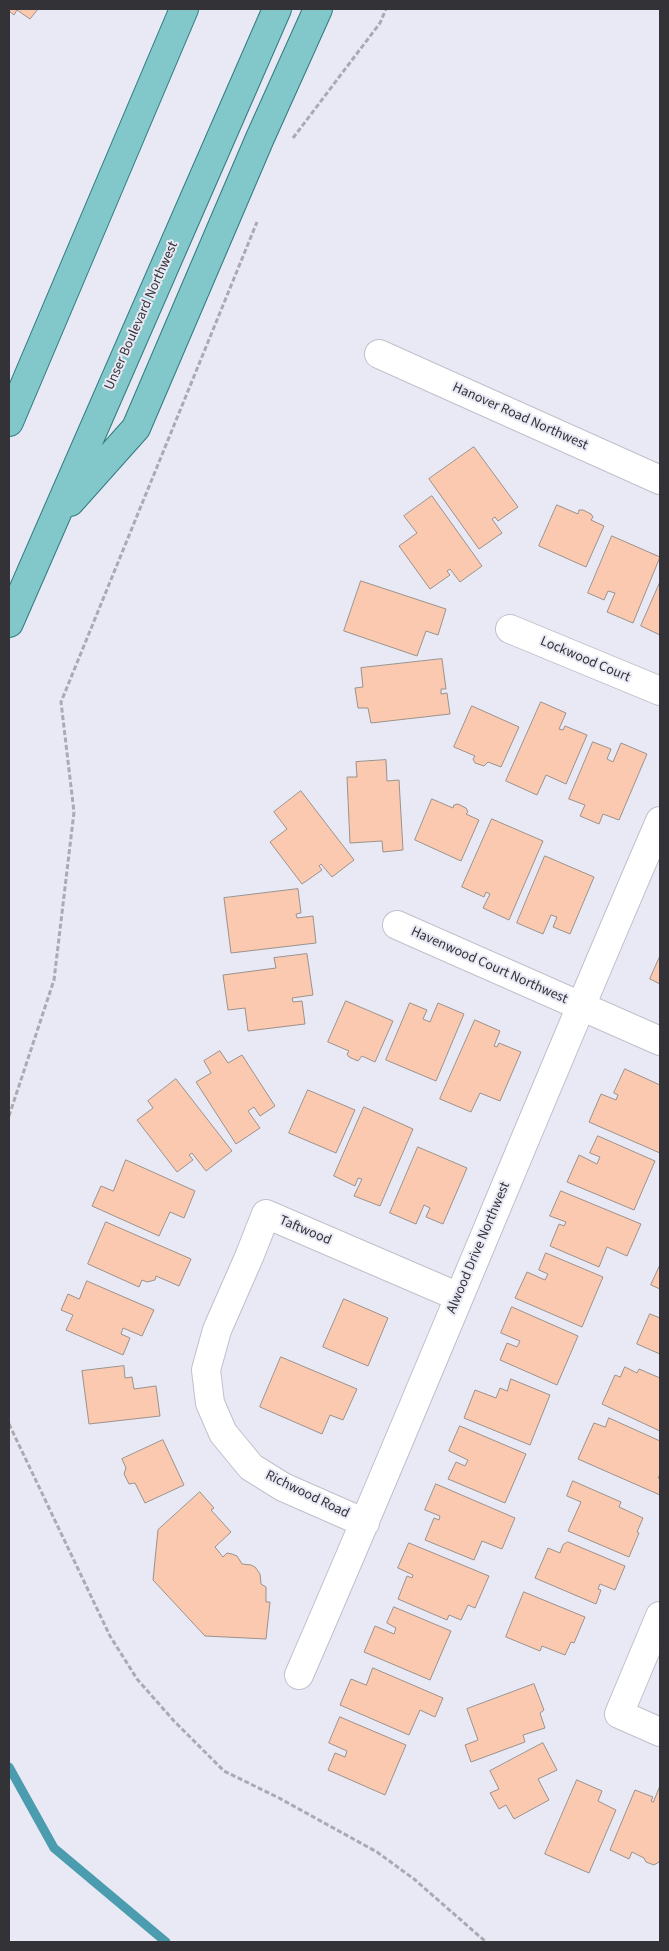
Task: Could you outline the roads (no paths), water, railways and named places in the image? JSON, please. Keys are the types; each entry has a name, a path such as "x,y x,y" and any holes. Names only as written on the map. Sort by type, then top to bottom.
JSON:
{"main road":[{"path":"9,422 184,9"},
{"name":"Unser Boulevard Northwest","path":"9,623 277,9"},
{"path":"53,522 136,428 260,138 318,9"}],"street":[{"name":"Hanover Road Northwest","path":"379,354 660,480"},
{"name":"Lockwood Court","path":"510,629 660,691"},
{"name":"Alwood Drive Northwest","path":"299,1675 365,1523 580,1006 660,821"},
{"name":"Havenwood Court Northwest","path":"398,925 660,1041"},
{"name":"Taftwood","path":"217,1330 266,1214 459,1297"},
{"name":"Richwood Road","path":"217,1330 206,1370 210,1403 223,1432 251,1468 283,1487 365,1523"},
{"path":"660,1616 619,1714 660,1732"}],"waterway":[{"path":"9,1767 54,1848 166,1942"}]}
